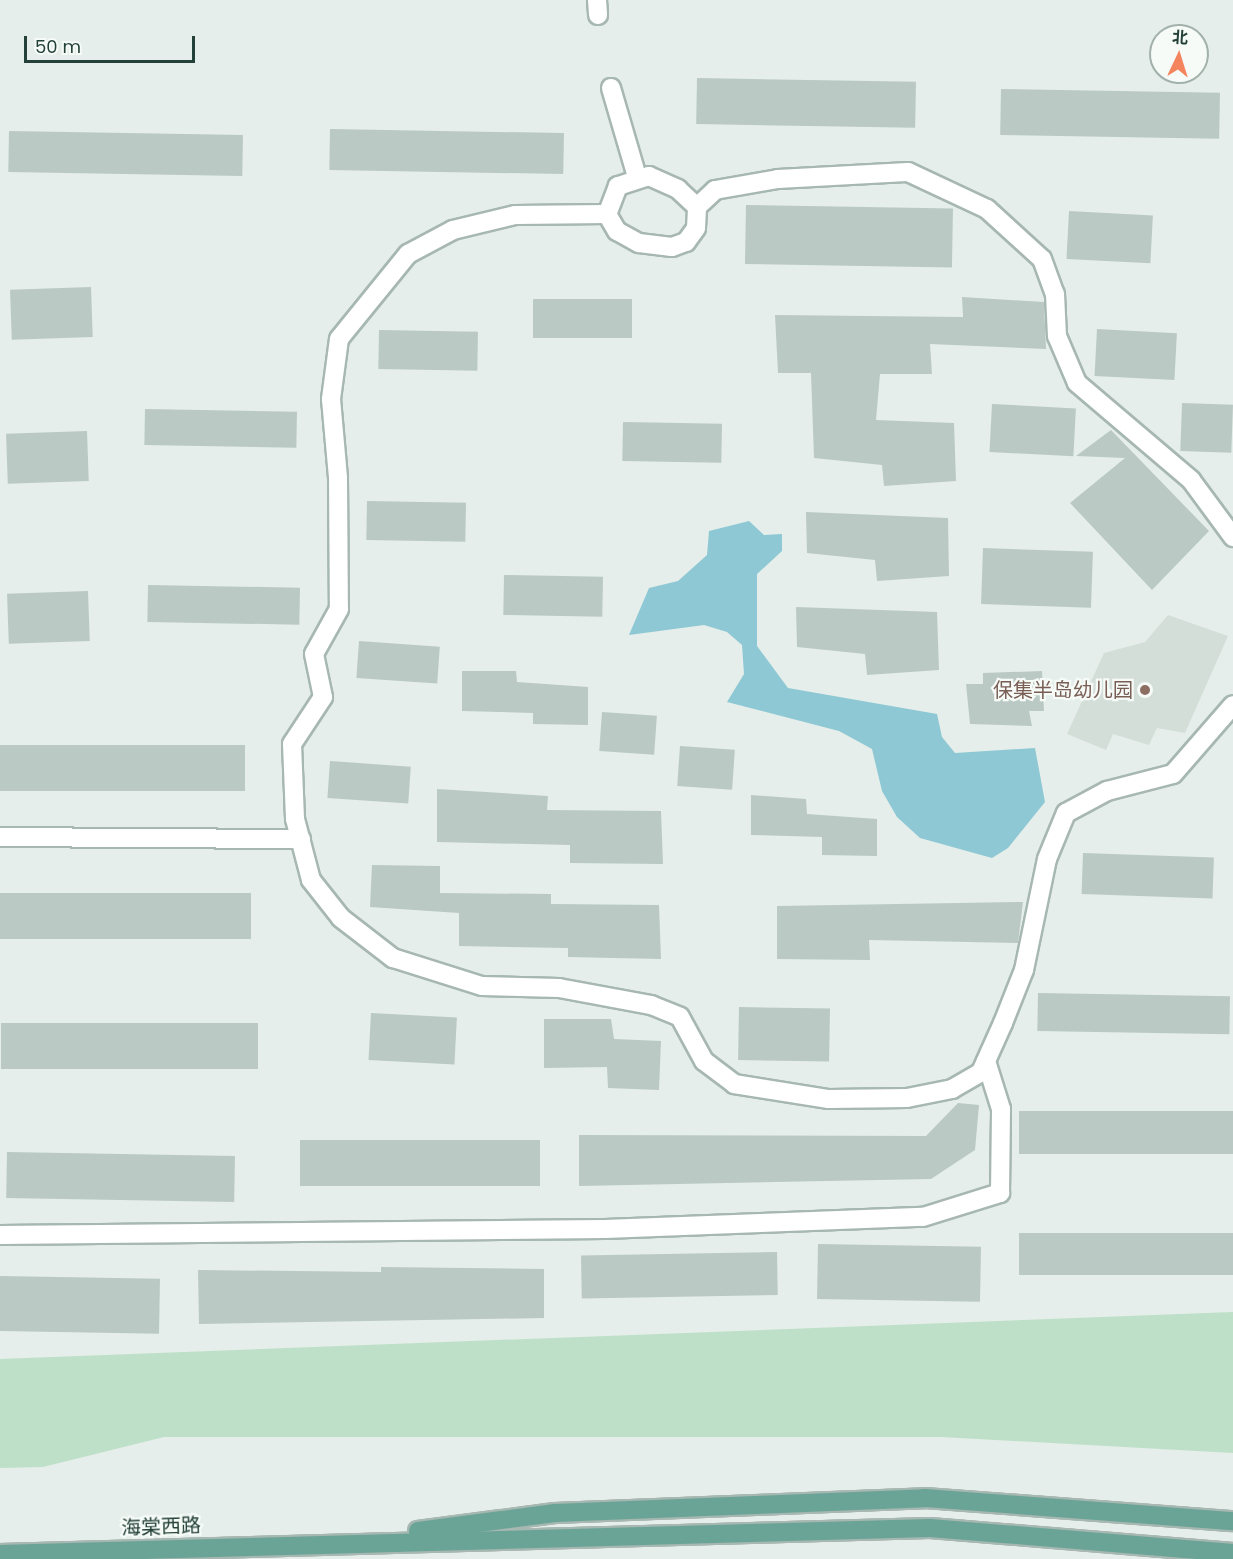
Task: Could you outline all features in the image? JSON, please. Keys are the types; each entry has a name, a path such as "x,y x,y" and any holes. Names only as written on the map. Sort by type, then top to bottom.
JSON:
{"main road":[{"path":"324,1544 555,1513 925,1498 1233,1521"},
{"path":"324,1544 930,1528 1233,1553"},
{"name":"海棠西路","path":"0,1554 324,1544"}],"street":[{"path":"611,88 638,177"},
{"path":"697,207 667,182 638,177 618,186 608,214 617,231 639,243 672,247 686,242 696,228 697,207 715,190 778,179 908,172 987,209 1042,259 1056,294 1057,336 1077,383 1191,480 1233,537"},
{"path":"608,214 515,215 453,230 408,254 339,339 331,399 338,478 339,609 314,654 323,697 292,744 301,839 311,880 341,918 393,958 482,986 559,988 651,1005 680,1017 704,1061 734,1084 790,1096 907,1098 952,1089 981,1072 1024,970 1047,859 1066,813 1107,791 1173,774 1233,705"},
{"path":"0,837 301,839"},
{"path":"0,1235 605,1229 923,1217 1000,1193 1001,1109 986,1061"}],"shaded area":[{"name":"保集半岛幼儿园","path":"1168,615 1228,636 1185,733 1157,728 1149,745 1113,734 1106,750 1067,734 1104,653 1145,642"}],"green space":[{"path":"1233,1312 1233,1453 941,1437 164,1437 43,1467 0,1468 0,1359"}],"water":[{"path":"749,521 764,535 782,534 782,551 757,574 757,646 788,688 937,714 942,737 955,753 1035,748 1045,802 1008,848 992,858 920,838 897,817 882,791 872,749 839,731 727,702 744,674 742,645 727,632 704,625 629,635 649,588 678,581 707,555 709,531"}],"building":[{"path":"697,78 916,82 915,128 696,124"},
{"path":"1001,89 1220,93 1219,139 1000,135"},
{"path":"330,129 564,133 563,174 329,170"},
{"path":"9,131 243,135 242,176 8,172"},
{"path":"746,205 953,209 952,268 745,264"},
{"path":"1069,211 1153,215 1150,263 1066,259"},
{"path":"91,287 93,337 12,340 10,290"},
{"path":"962,297 1044,302 1046,349 930,344 932,374 880,374 876,420 954,423 956,481 884,486 882,465 814,458 811,373 778,373 775,315 963,317"},
{"path":"533,299 632,299 632,338 533,338"},
{"path":"1097,329 1177,333 1174,380 1095,376"},
{"path":"379,330 478,332 477,371 378,369"},
{"path":"1182,403 1233,405 1231,453 1180,451"},
{"path":"992,404 1076,408 1073,456 989,452"},
{"path":"145,409 297,412 296,448 144,445"},
{"path":"623,422 722,424 721,463 622,461"},
{"path":"1111,430 1209,531 1152,590 1070,503 1125,458 1076,456"},
{"path":"87,431 89,481 8,484 6,434"},
{"path":"367,501 466,503 465,542 366,540"},
{"path":"806,512 948,518 949,576 877,581 875,560 807,553"},
{"path":"983,548 1093,552 1091,608 981,604"},
{"path":"504,575 603,577 602,617 503,615"},
{"path":"148,585 300,588 299,625 147,622"},
{"path":"88,591 90,641 9,644 7,594"},
{"path":"796,607 937,612 939,670 867,675 865,654 797,647"},
{"path":"359,641 440,647 437,684 356,678"},
{"path":"462,671 516,671 517,682 588,687 588,725 533,724 533,713 462,711"},
{"path":"1042,671 1044,711 1029,711 1032,726 970,724 966,684 983,684 983,673"},
{"path":"602,712 657,716 654,755 599,751"},
{"path":"0,745 245,745 245,791 0,791"},
{"path":"680,746 735,750 732,790 677,786"},
{"path":"330,761 411,767 408,804 327,798"},
{"path":"437,789 548,796 547,810 661,811 663,864 570,863 570,845 437,842"},
{"path":"751,795 806,799 807,814 877,819 877,856 822,855 822,837 751,835"},
{"path":"1083,853 1214,858 1212,899 1082,894"},
{"path":"372,865 440,866 440,893 551,894 551,904 659,905 661,959 568,957 568,948 459,946 459,913 370,907"},
{"path":"0,893 251,893 251,939 0,939"},
{"path":"1023,902 1018,943 869,940 870,960 777,959 777,906"},
{"path":"1038,993 1230,996 1229,1034 1037,1031"},
{"path":"739,1007 830,1009 829,1062 738,1060"},
{"path":"371,1013 457,1018 454,1064 369,1060"},
{"path":"544,1019 611,1019 614,1039 661,1041 659,1090 608,1088 607,1067 544,1068"},
{"path":"1,1023 258,1023 258,1069 1,1069"},
{"path":"958,1103 979,1105 975,1150 931,1179 579,1186 579,1135 926,1136"},
{"path":"1019,1111 1233,1111 1233,1154 1019,1154"},
{"path":"300,1140 540,1140 540,1186 300,1186"},
{"path":"7,1152 235,1156 234,1202 6,1198"},
{"path":"1019,1233 1233,1233 1233,1275 1019,1275"},
{"path":"818,1244 981,1247 980,1302 817,1299"},
{"path":"777,1252 778,1295 582,1298 581,1255"},
{"path":"381,1267 544,1269 544,1318 199,1324 198,1270 381,1272"},
{"path":"0,1276 160,1279 159,1334 0,1331"}],"place":[{"name":"保集半岛幼儿园","path":"1145,690"}]}
